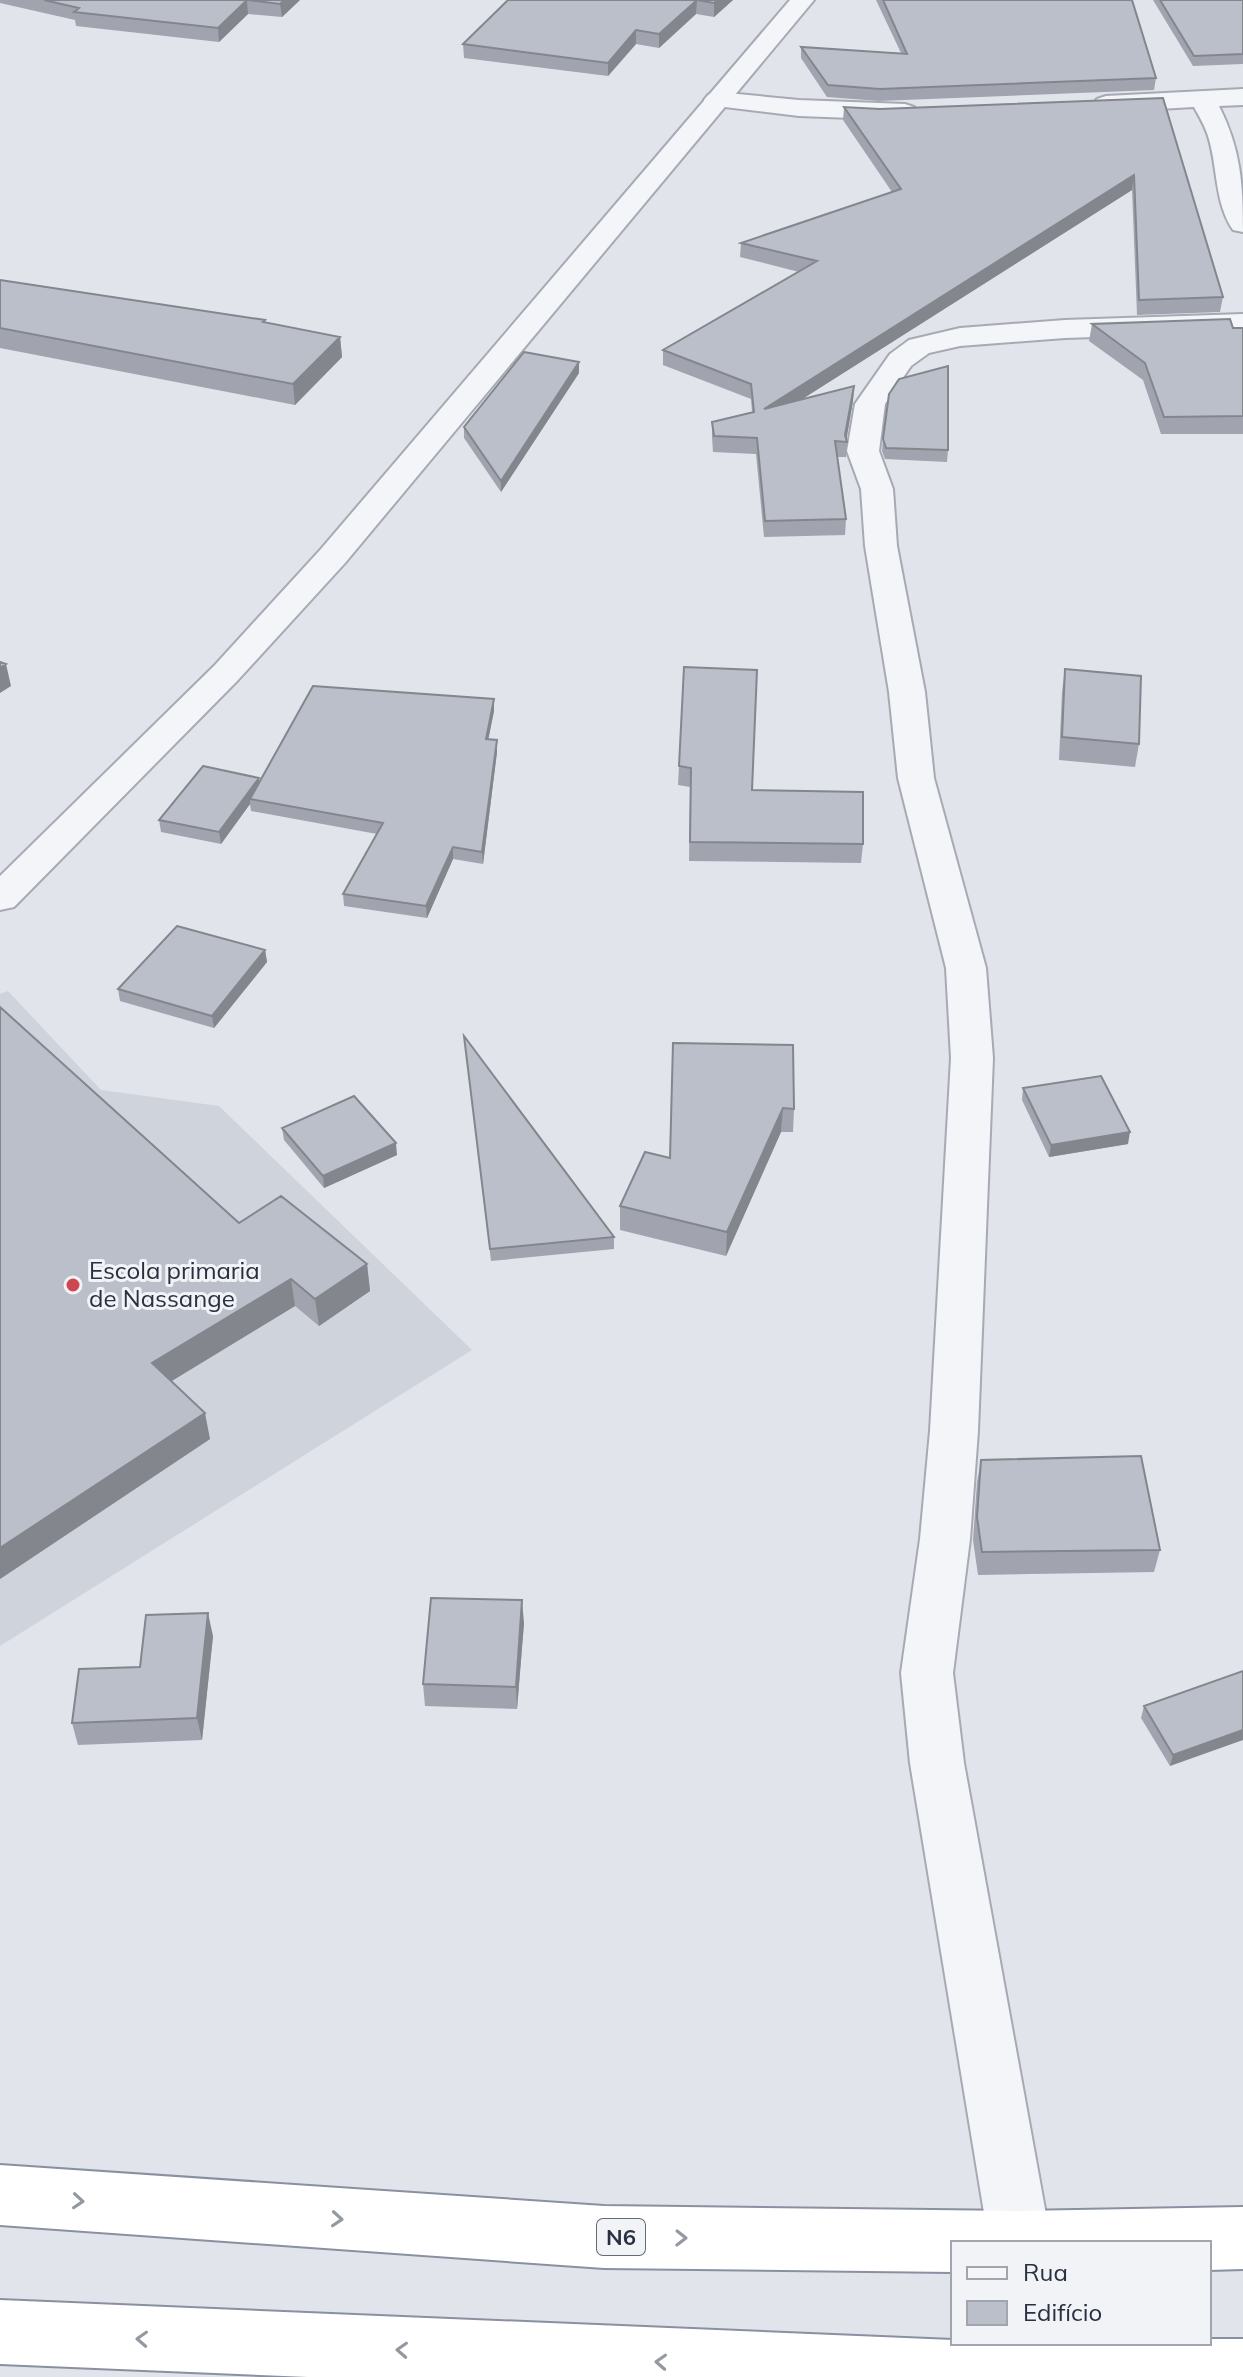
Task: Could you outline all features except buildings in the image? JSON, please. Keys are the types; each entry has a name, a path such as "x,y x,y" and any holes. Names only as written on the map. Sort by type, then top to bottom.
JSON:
{"highway":[{"name":"N6","path":"0,2195 604,2237 951,2241"},
{"name":"N6","path":"1076,2241 1243,2238"},
{"path":"0,2332 1001,2374 1243,2371"}],"street":[{"path":"0,898 226,673 333,556 802,0"},
{"path":"1081,105 1243,97"},
{"path":"1203,99 1221,136 1232,193 1243,224"},
{"path":"717,100 879,112 927,111"},
{"path":"1020,2241 937,1763 927,1673 945,1539 954,1431 972,1058 966,968 916,778 907,692 881,546 877,489 863,451 870,404 900,360 919,346 960,337 1050,330 1243,323"}],"shaded area":[{"path":"8,991 101,1090 219,1106 472,1350 0,1646 0,994"}],"place":[{"name":"Escola primaria de Nassange","path":"73,1285"}]}
